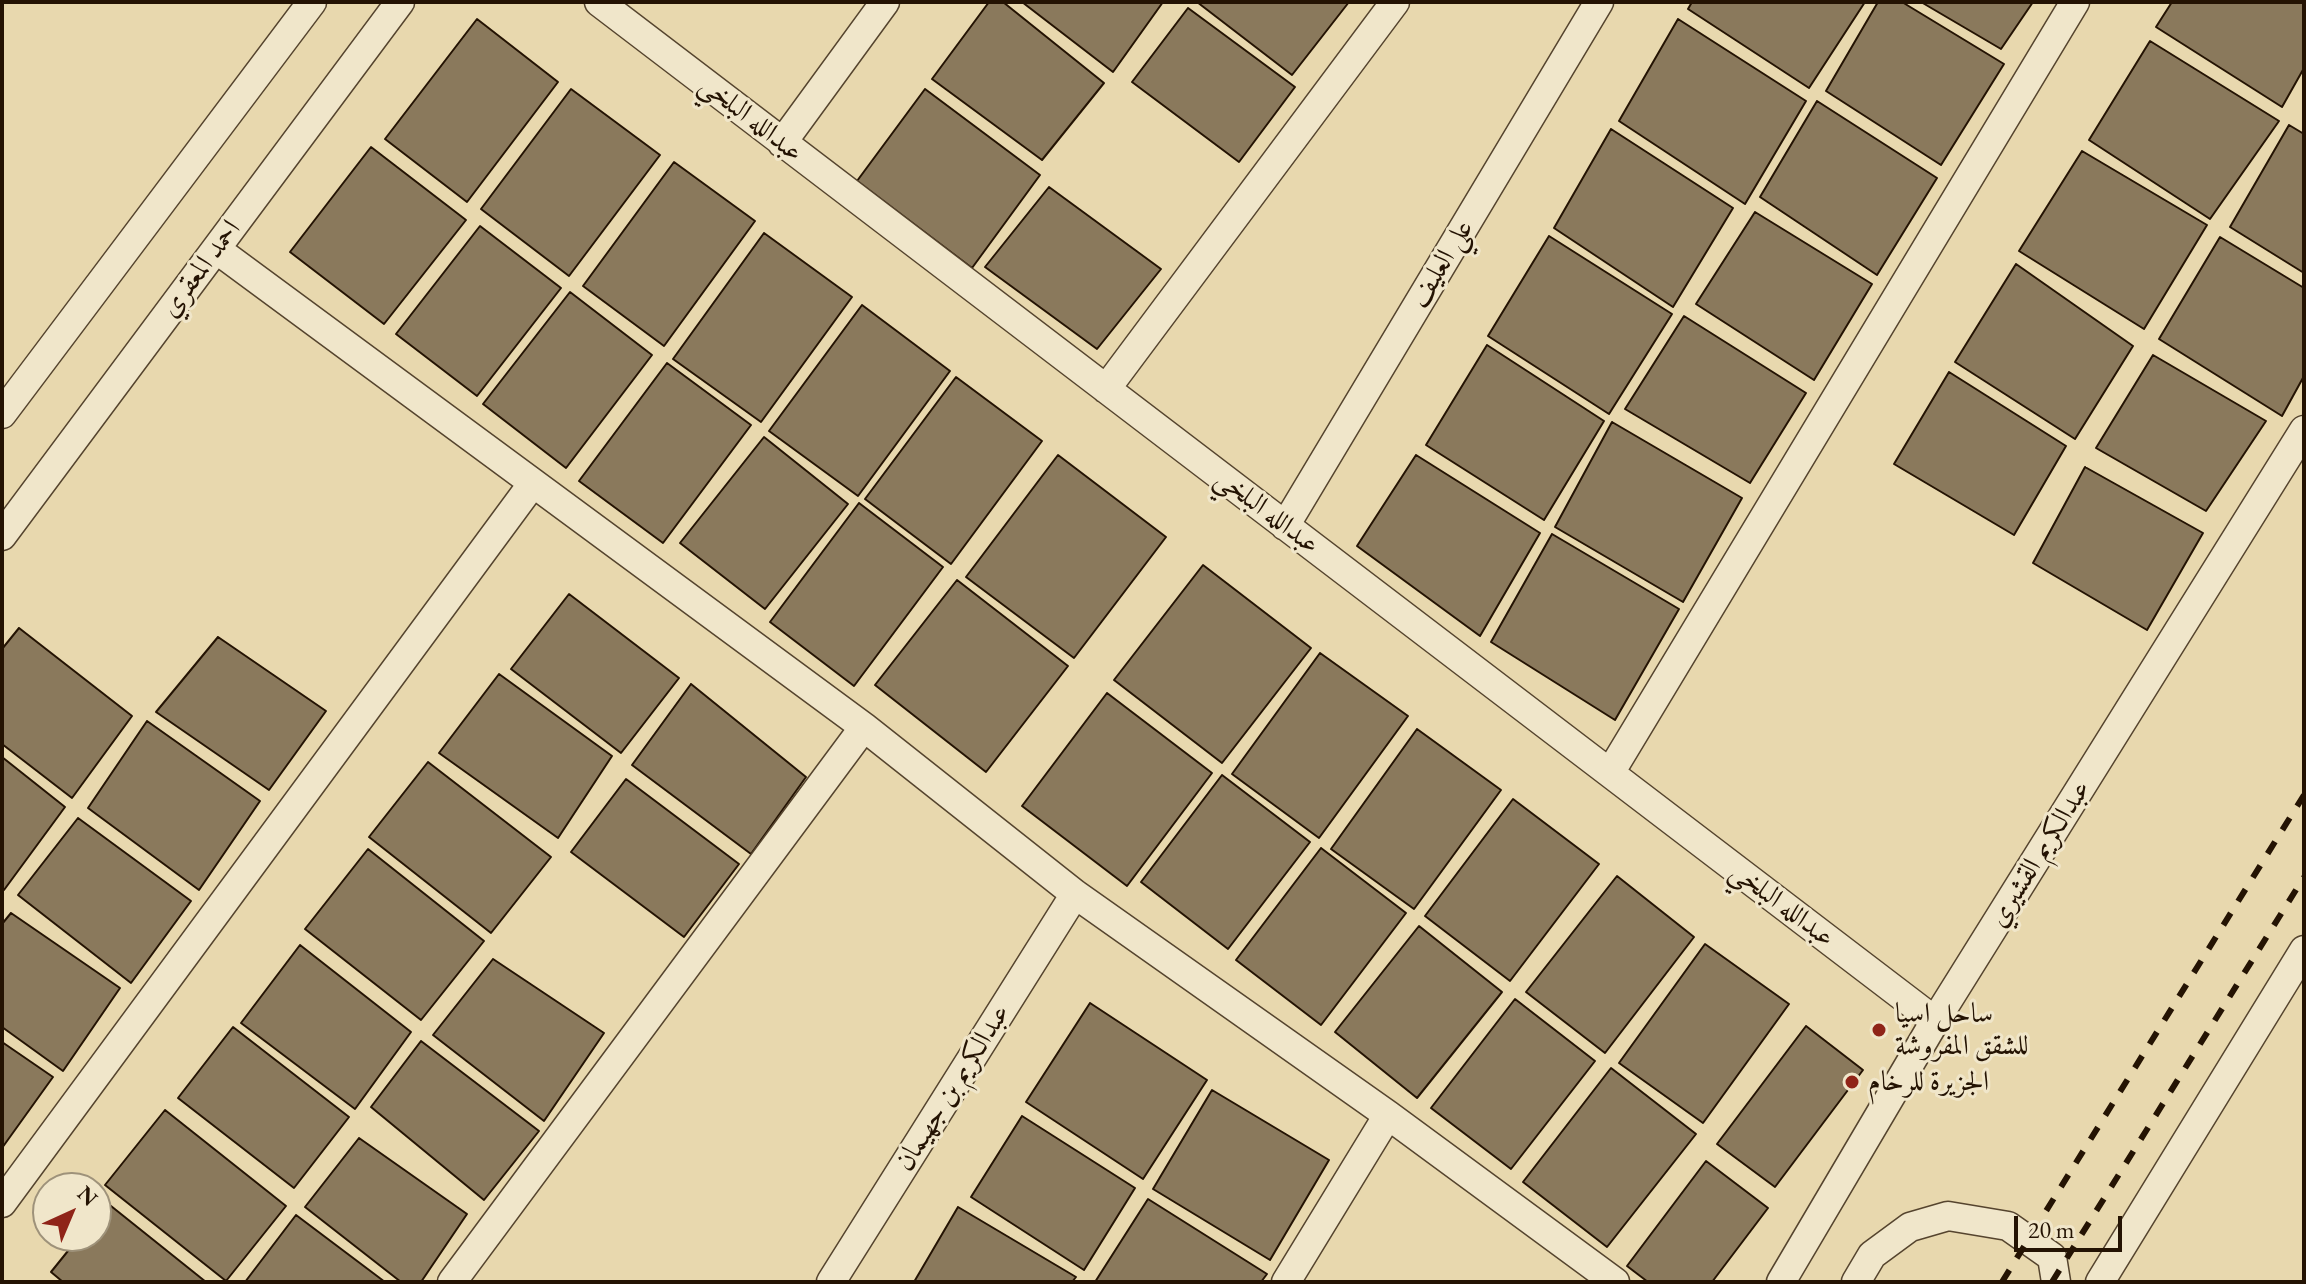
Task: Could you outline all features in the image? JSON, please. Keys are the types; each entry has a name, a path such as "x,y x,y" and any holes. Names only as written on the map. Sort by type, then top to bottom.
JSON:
{"street":[{"path":"2,414 312,2"},
{"name":"احمد المعقري","path":"2,536 400,2"},
{"name":"عبدالله البلخي","path":"599,2 1935,1021"},
{"path":"782,143 885,2"},
{"path":"1106,389 1395,2"},
{"name":"علي العليف","path":"1285,526 1599,2"},
{"path":"1610,773 2075,2"},
{"path":"216,249 864,727 1075,894 1388,1115 1615,1282"},
{"name":"عبدالكريم القشيري","path":"1781,1282 1935,1021 2304,430"},
{"path":"2,1203 533,483"},
{"path":"452,1282 864,727"},
{"name":"عبدالكريم بن جهيمان","path":"831,1282 1075,894"},
{"path":"2100,1282 2304,950"},
{"path":"1286,1282 1388,1115"},
{"path":"1856,1282 1872,1255 1910,1227 1948,1216 2008,1226 2052,1257 2056,1282"}],"building":[{"path":"989,2 1003,2 1104,83 1042,160 932,79"},
{"path":"1022,2 1163,2 1113,72"},
{"path":"1197,2 1349,2 1292,75"},
{"path":"1692,2 1865,2 1809,88 1688,9"},
{"path":"1878,2 1902,2 2004,64 1941,165 1826,91"},
{"path":"1921,2 2033,2 2001,49"},
{"path":"2172,2 2304,2 2304,68 2282,107 2156,27"},
{"path":"1188,8 1295,87 1239,162 1132,82"},
{"path":"477,19 558,82 467,202 385,139"},
{"path":"1678,19 1806,101 1745,204 1619,121"},
{"path":"2150,41 2279,121 2210,219 2089,140"},
{"path":"571,89 660,155 569,276 481,209"},
{"path":"925,89 1040,175 972,268 857,181"},
{"path":"1817,101 1937,178 1877,275 1760,197"},
{"path":"2289,125 2304,134 2304,273 2230,227"},
{"path":"1611,129 1733,208 1673,307 1554,228"},
{"path":"371,147 466,220 384,324 290,252"},
{"path":"2082,151 2207,225 2144,329 2019,251"},
{"path":"674,162 755,221 664,346 583,286"},
{"path":"1049,187 1161,269 1097,349 985,267"},
{"path":"1755,212 1872,284 1814,380 1696,304"},
{"path":"480,226 561,288 477,396 396,334"},
{"path":"764,233 852,297 761,422 673,359"},
{"path":"1549,236 1672,314 1609,414 1488,336"},
{"path":"2220,237 2304,288 2304,376 2282,416 2159,339"},
{"path":"2016,264 2133,346 2075,439 1955,362"},
{"path":"570,292 652,355 566,468 483,404"},
{"path":"862,305 950,371 858,496 769,431"},
{"path":"1684,316 1806,393 1750,483 1625,409"},
{"path":"1487,345 1604,421 1544,520 1426,445"},
{"path":"2153,355 2266,421 2206,511 2096,448"},
{"path":"667,363 751,425 663,543 579,481"},
{"path":"1949,372 2066,446 2014,535 1894,464"},
{"path":"956,377 1042,441 951,564 865,499"},
{"path":"1612,422 1742,498 1683,602 1555,527"},
{"path":"764,437 848,504 765,609 680,543"},
{"path":"1058,455 1166,537 1074,658 966,577"},
{"path":"1416,455 1540,533 1480,636 1357,546"},
{"path":"2085,467 2203,533 2147,630 2033,563"},
{"path":"859,503 943,567 854,686 770,622"},
{"path":"1552,534 1679,609 1615,720 1491,642"},
{"path":"1203,565 1311,648 1222,763 1114,680"},
{"path":"957,580 1068,666 986,772 875,685"},
{"path":"569,594 679,678 621,753 511,669"},
{"path":"19,628 132,716 72,798 2,744 2,649"},
{"path":"218,637 326,711 269,790 156,712"},
{"path":"1320,653 1408,716 1319,838 1232,774"},
{"path":"499,674 612,756 558,838 439,753"},
{"path":"691,684 806,777 751,854 632,765"},
{"path":"1107,693 1212,773 1127,886 1022,806"},
{"path":"147,721 260,801 199,890 88,808"},
{"path":"1417,729 1501,790 1414,909 1331,849"},
{"path":"2,757 65,807 4,890 2,889"},
{"path":"428,762 551,857 491,933 369,837"},
{"path":"1222,775 1310,842 1228,949 1141,882"},
{"path":"626,779 739,864 684,937 571,852"},
{"path":"1513,799 1599,864 1510,981 1425,916"},
{"path":"78,818 191,901 131,983 18,895"},
{"path":"1321,848 1406,913 1321,1025 1236,960"},
{"path":"368,849 484,941 421,1020 305,929"},
{"path":"1617,876 1694,937 1605,1053 1526,992"},
{"path":"11,913 120,988 63,1071 2,1027 2,924"},
{"path":"1419,926 1502,992 1417,1098 1335,1032"},
{"path":"1705,944 1789,1004 1703,1123 1619,1063"},
{"path":"300,945 411,1032 355,1109 241,1023"},
{"path":"493,959 604,1033 544,1121 433,1035"},
{"path":"1515,999 1595,1061 1511,1169 1431,1108"},
{"path":"1090,1003 1207,1080 1143,1179 1026,1102"},
{"path":"1806,1026 1863,1070 1775,1187 1717,1144"},
{"path":"233,1027 349,1117 294,1188 178,1098"},
{"path":"421,1041 539,1131 484,1200 371,1107"},
{"path":"2,1042 53,1077 2,1148"},
{"path":"1611,1068 1696,1134 1607,1247 1523,1182"},
{"path":"1212,1090 1329,1160 1270,1260 1153,1189"},
{"path":"165,1110 286,1206 226,1281 112,1191 112,1176"},
{"path":"1022,1116 1135,1188 1084,1270 971,1197"},
{"path":"359,1138 467,1214 421,1282 401,1282 305,1207"},
{"path":"1706,1161 1768,1208 1712,1282 1648,1282 1627,1266"},
{"path":"1148,1199 1267,1274 1261,1282 1095,1282"},
{"path":"112,1207 206,1282 63,1282 51,1272 67,1252 112,1252"},
{"path":"958,1207 1076,1277 1072,1282 914,1282"},
{"path":"296,1215 385,1282 245,1282"}],"railway":[{"path":"2002,1282 2304,795"},
{"path":"2052,1282 2304,877"}],"place":[{"name":"ساحل اسيا للشقق المفروشة","path":"1879,1030"},
{"name":"الجزيرة للرخام","path":"1852,1082"}]}
